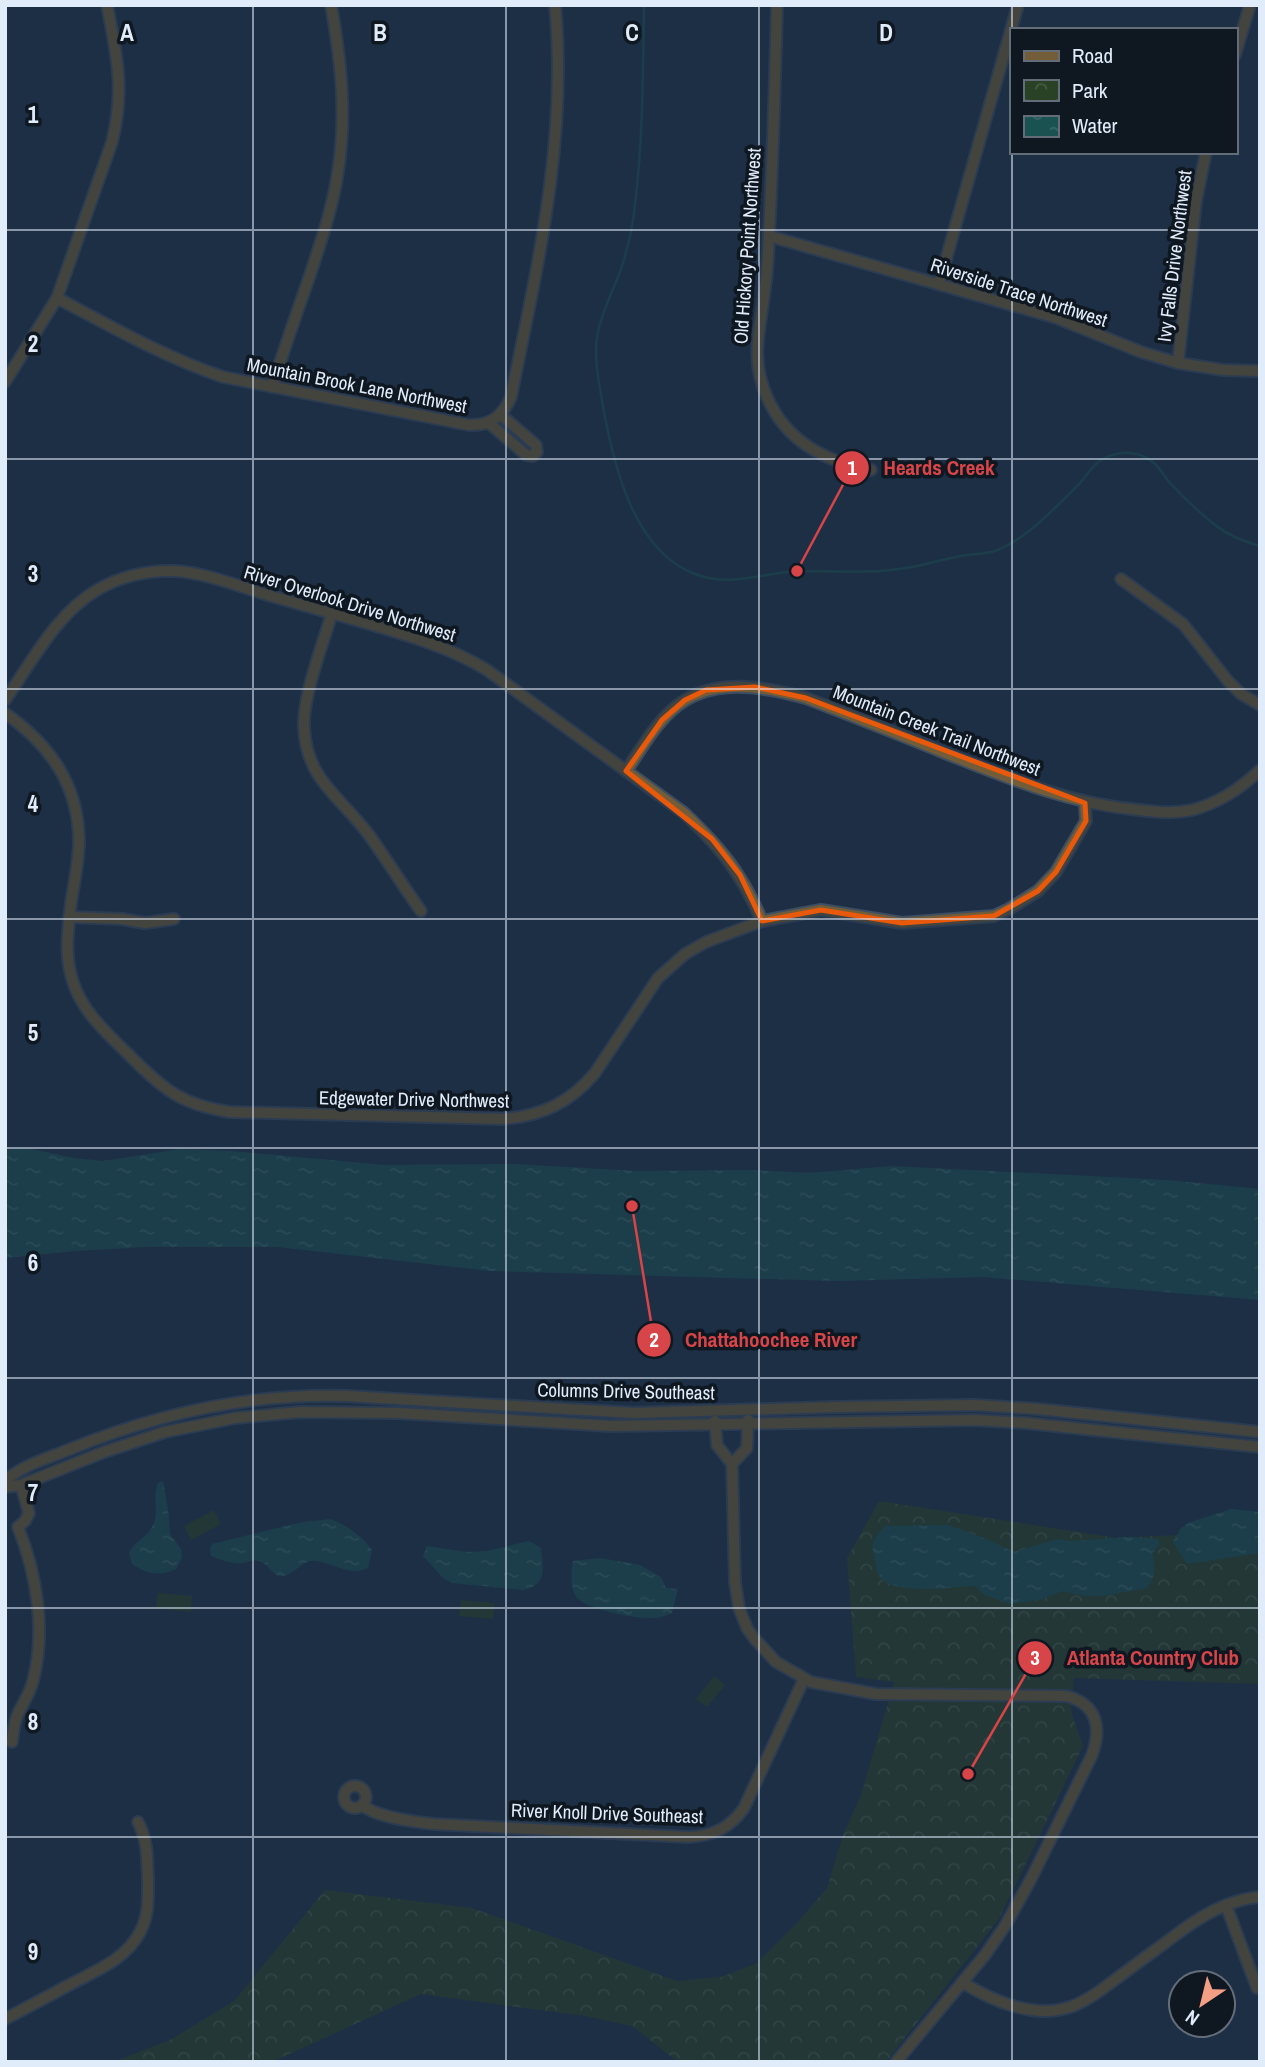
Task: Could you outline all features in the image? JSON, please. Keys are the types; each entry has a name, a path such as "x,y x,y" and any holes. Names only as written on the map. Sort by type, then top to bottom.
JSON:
{"street":[{"path":"5,382 57,298 118,120 120,80 107,5"},
{"path":"272,387 328,219 338,172 343,127 343,87 331,5"},
{"path":"489,423 526,455 533,456 537,452 536,445 501,415 511,397 545,227 555,151 558,78 555,5"},
{"name":"Old Hickory Point Northwest","path":"777,5 769,236 766,286 756,350 758,372 766,396 783,424 807,447 835,462 870,470"},
{"path":"1011,28 1018,5"},
{"path":"1237,48 1250,5"},
{"path":"939,284 1010,33"},
{"name":"Ivy Falls Drive Northwest","path":"1178,363 1196,201 1206,154"},
{"name":"Riverside Trace Northwest","path":"769,236 1057,318 1141,352 1178,363 1260,371"},
{"name":"Mountain Brook Lane Northwest","path":"57,298 181,362 223,377 469,425 489,423 501,415"},
{"name":"River Overlook Drive Northwest","path":"5,700 69,611 97,590 132,576 161,571 190,573 332,613 430,642 487,670 684,813 712,839 740,876 762,921"},
{"path":"1121,579 1183,624 1228,681 1241,694 1260,705"},
{"path":"332,613 305,705 303,727 307,750 322,782 368,833 421,911"},
{"name":"Mountain Creek Trail Northwest","path":"626,771 662,720 685,700 706,690 731,687 779,690 806,698 1019,782 1086,803 1165,813 1190,810 1215,803 1245,784 1260,770"},
{"name":"Edgewater Drive Northwest","path":"5,713 26,728 44,746 59,767 71,793 77,817 79,843 66,937 67,960 73,983 84,1005 99,1025 168,1091 184,1101 206,1109 230,1112 503,1119 541,1113 574,1096 595,1073 645,996 668,968 706,942 762,921 821,910 902,923 994,916 1038,891 1056,872 1086,821 1086,803"},
{"path":"69,917 122,919 145,923 174,919"},
{"name":"Columns Drive Southeast","path":"5,1481 15,1472 33,1464 183,1412 258,1399 326,1396 634,1413 904,1405 997,1406 1260,1432"},
{"path":"732,1464 747,1448 748,1410"},
{"name":"Columns Drive Southeast","path":"5,1487 22,1485 104,1452 165,1432 235,1418 332,1411 611,1426 975,1420 1260,1447"},
{"path":"714,1411 717,1445 732,1464 735,1582 742,1617 767,1655 785,1669 818,1684 883,1695 1066,1696 1082,1702 1094,1716 1097,1732 1092,1755 1031,1879 995,1941 896,2062"},
{"path":"18,1527 29,1513 22,1485"},
{"path":"5,1524 18,1527"},
{"path":"12,1742 16,1717 33,1682 39,1642 34,1582 18,1527"},
{"name":"River Knoll Drive Southeast","path":"362,1805 371,1811 435,1824 688,1837 711,1834 729,1825 744,1808 804,1679"},
{"path":"5,2019 107,1965 137,1938 148,1908 148,1847 138,1822"},
{"path":"962,1982 977,1992 1016,2007 1051,2010 1070,2007 1104,1987 1196,1920 1226,1905 1260,1897"},
{"path":"1226,1905 1257,1988"}],"highlighted area":[{"path":"755,687 806,698 1085,803 1086,821 1056,872 1038,891 994,916 902,923 821,910 762,921 740,875 712,839 626,771 662,720 685,700 706,690"}],"green space":[{"path":"879,1501 1117,1538 1260,1531 1260,1684 1074,1678 1071,1712 1083,1746 999,1919 886,2062 678,2062 632,2026 585,2016 421,1994 272,2062 113,2062 170,2040 234,2001 325,1890 472,1908 677,1981 721,1977 757,1963 827,1888 843,1835 861,1795 894,1682 856,1677 847,1558"},
{"path":"214,1510 221,1524 191,1540 184,1526"},
{"path":"158,1593 192,1596 191,1612 156,1608"},
{"path":"461,1600 495,1603 493,1619 459,1616"},
{"path":"714,1676 725,1685 707,1707 696,1699"}],"water":[{"path":"5,1149 32,1149 103,1161 180,1149 385,1165 514,1164 637,1171 750,1170 810,1173 892,1166 1167,1180 1260,1189 1260,1300 983,1277 837,1281 490,1271 278,1247 148,1247 5,1258"},
{"path":"163,1481 170,1534 181,1549 182,1557 176,1569 153,1573 132,1564 129,1553 154,1523 156,1488 158,1483"},
{"path":"1231,1509 1260,1512 1260,1553 1187,1564 1173,1542 1181,1528 1188,1523"},
{"path":"331,1519 354,1532 372,1550 368,1568 355,1571 311,1561 286,1576 281,1576 259,1561 235,1563 211,1556 212,1544 302,1522"},
{"path":"948,1525 1014,1552 1057,1539 1072,1541 1129,1537 1158,1539 1160,1544 1152,1553 1154,1571 1147,1588 1103,1596 1062,1591 1044,1599 1010,1604 985,1595 975,1586 909,1588 886,1582 879,1576 873,1545 885,1526"},
{"path":"529,1541 541,1548 542,1575 537,1584 523,1590 452,1583 443,1578 423,1556 427,1546 467,1552 487,1551"},
{"path":"600,1558 640,1565 661,1577 666,1588 678,1589 672,1613 656,1618 627,1616 593,1607 577,1598 572,1585 573,1561"}],"waterway":[{"path":"644,5 641,130 634,213 622,266 599,328 596,346 603,406 620,478 641,526 656,546 674,563 695,574 721,580 800,571 893,570 992,552 1016,541 1039,523 1101,460 1115,454 1127,453 1143,456 1154,463 1169,482 1220,529 1260,546"}],"place":[{"name":"Heards Creek","path":"797,571"},
{"name":"Chattahoochee River","path":"632,1206"},
{"name":"Atlanta Country Club","path":"968,1774"}]}
